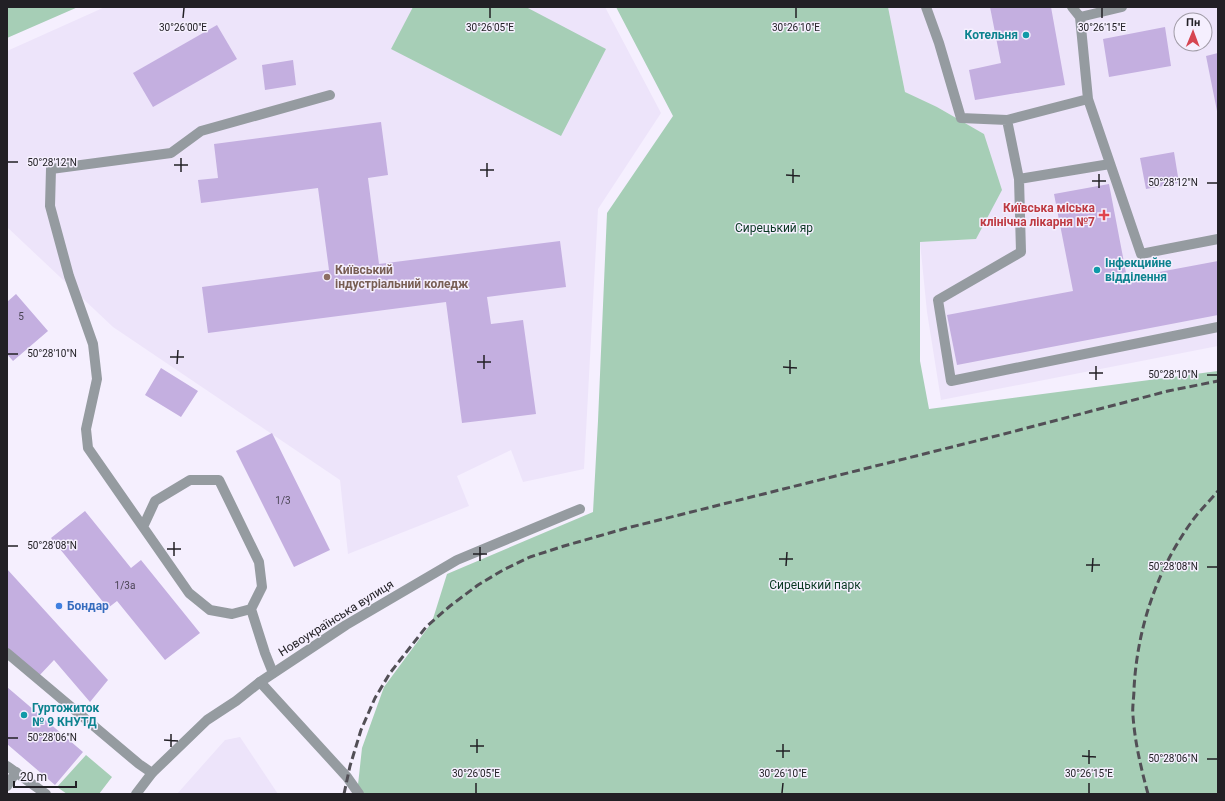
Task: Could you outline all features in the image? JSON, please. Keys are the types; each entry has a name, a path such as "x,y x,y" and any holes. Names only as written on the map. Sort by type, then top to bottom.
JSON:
{"street":[{"path":"926,7 939,43 961,118 1007,120 1088,99"},
{"path":"1072,7 1080,17 1088,99 1141,254 1218,239"},
{"path":"1080,17 1122,7"},
{"path":"251,609 232,614 210,610 188,593 88,448 86,429 97,379 93,344 69,276 50,206 52,169 171,153 200,131 330,95"},
{"path":"1007,120 1020,179 1021,252 938,300 951,382 1218,326"},
{"path":"1020,179 1110,164"},
{"path":"143,527 155,501 190,480 219,480 259,562 262,587 251,609 265,654 273,673"},
{"name":"Новоукраїнська вулиця","path":"136,794 152,773 208,720 273,673 346,625 457,560 580,509"},
{"path":"7,653 139,764 152,773"},
{"path":"260,682 347,777 359,794"},
{"path":"7,766 46,794"},
{"path":"7,786 16,772"}],"shaded area":[{"name":"Київський індустріальний коледж","path":"105,7 605,7 661,113 598,209 584,469 523,482 511,450 457,476 469,506 348,554 340,480 113,327 7,227 7,51"},
{"name":"Київська міська клінічна лікарня №7","path":"888,7 1218,7 1218,346 941,400 927,312 920,242 976,239 984,134 937,107 923,102 905,92"},
{"path":"240,737 278,794 177,794 225,740"}],"green space":[{"path":"7,7 78,7 7,38"},
{"path":"413,7 526,7 606,49 561,136 391,49"},
{"name":"Сирецький парк","path":"616,7 888,7 905,92 937,107 984,134 1002,190 976,239 920,242 920,361 929,409 1218,371 1218,794 357,794 362,748 384,687 432,622 447,574 593,512 607,213 673,116"},
{"path":"86,755 112,777 99,794 67,794 57,787"}],"building":[{"name":"Котельня","path":"990,7 1051,7 1065,85 975,100 969,70 1001,63"},
{"path":"217,25 237,59 153,107 133,73"},
{"path":"1165,27 1171,66 1109,77 1103,39"},
{"path":"1218,53 1218,111 1217,111 1206,56"},
{"path":"293,60 296,85 265,90 262,65"},
{"path":"381,122 388,175 368,178 379,264 560,241 566,287 487,297 491,324 523,320 536,414 462,423 446,302 208,333 202,287 329,270 318,188 201,203 198,180 218,178 214,144"},
{"path":"1174,152 1179,183 1146,189 1140,158"},
{"name":"Інфекцийне відділення","path":"1109,184 1127,278 1218,261 1218,315 957,365 947,315 1073,291 1054,194"},
{"path":"16,294 48,331 13,361 7,354 7,302"},
{"path":"161,368 198,391 181,417 145,395"},
{"path":"272,433 330,550 294,567 236,451"},
{"path":"85,511 131,568 141,560 200,633 165,660 117,601 108,608 51,538"},
{"path":"7,569 108,680 90,702 54,660 37,678 7,651"},
{"name":"Гуртожиток № 9 КНУТД","path":"7,687 83,752 55,785 7,744"}],"railway":[{"path":"344,794 350,766 361,730 375,698 390,673 426,627 450,606 478,585 503,570 530,557 627,528 1004,434 1168,391 1218,381"},
{"path":"1148,794 1137,746 1133,713 1139,645 1150,602 1167,562 1193,520 1218,491"}],"place":[{"name":"Котельня","path":"1026,35"},
{"name":"Київська міська клінічна лікарня №7","path":"1104,215"},
{"name":"Інфекцийне відділення","path":"1097,270"},
{"name":"Київський індустріальний коледж","path":"327,277"},
{"name":"Бондар","path":"59,606"},
{"name":"Гуртожиток № 9 КНУТД","path":"24,715"}],"park label":[{"name":"Сирецький яр","path":"774,228"}]}
